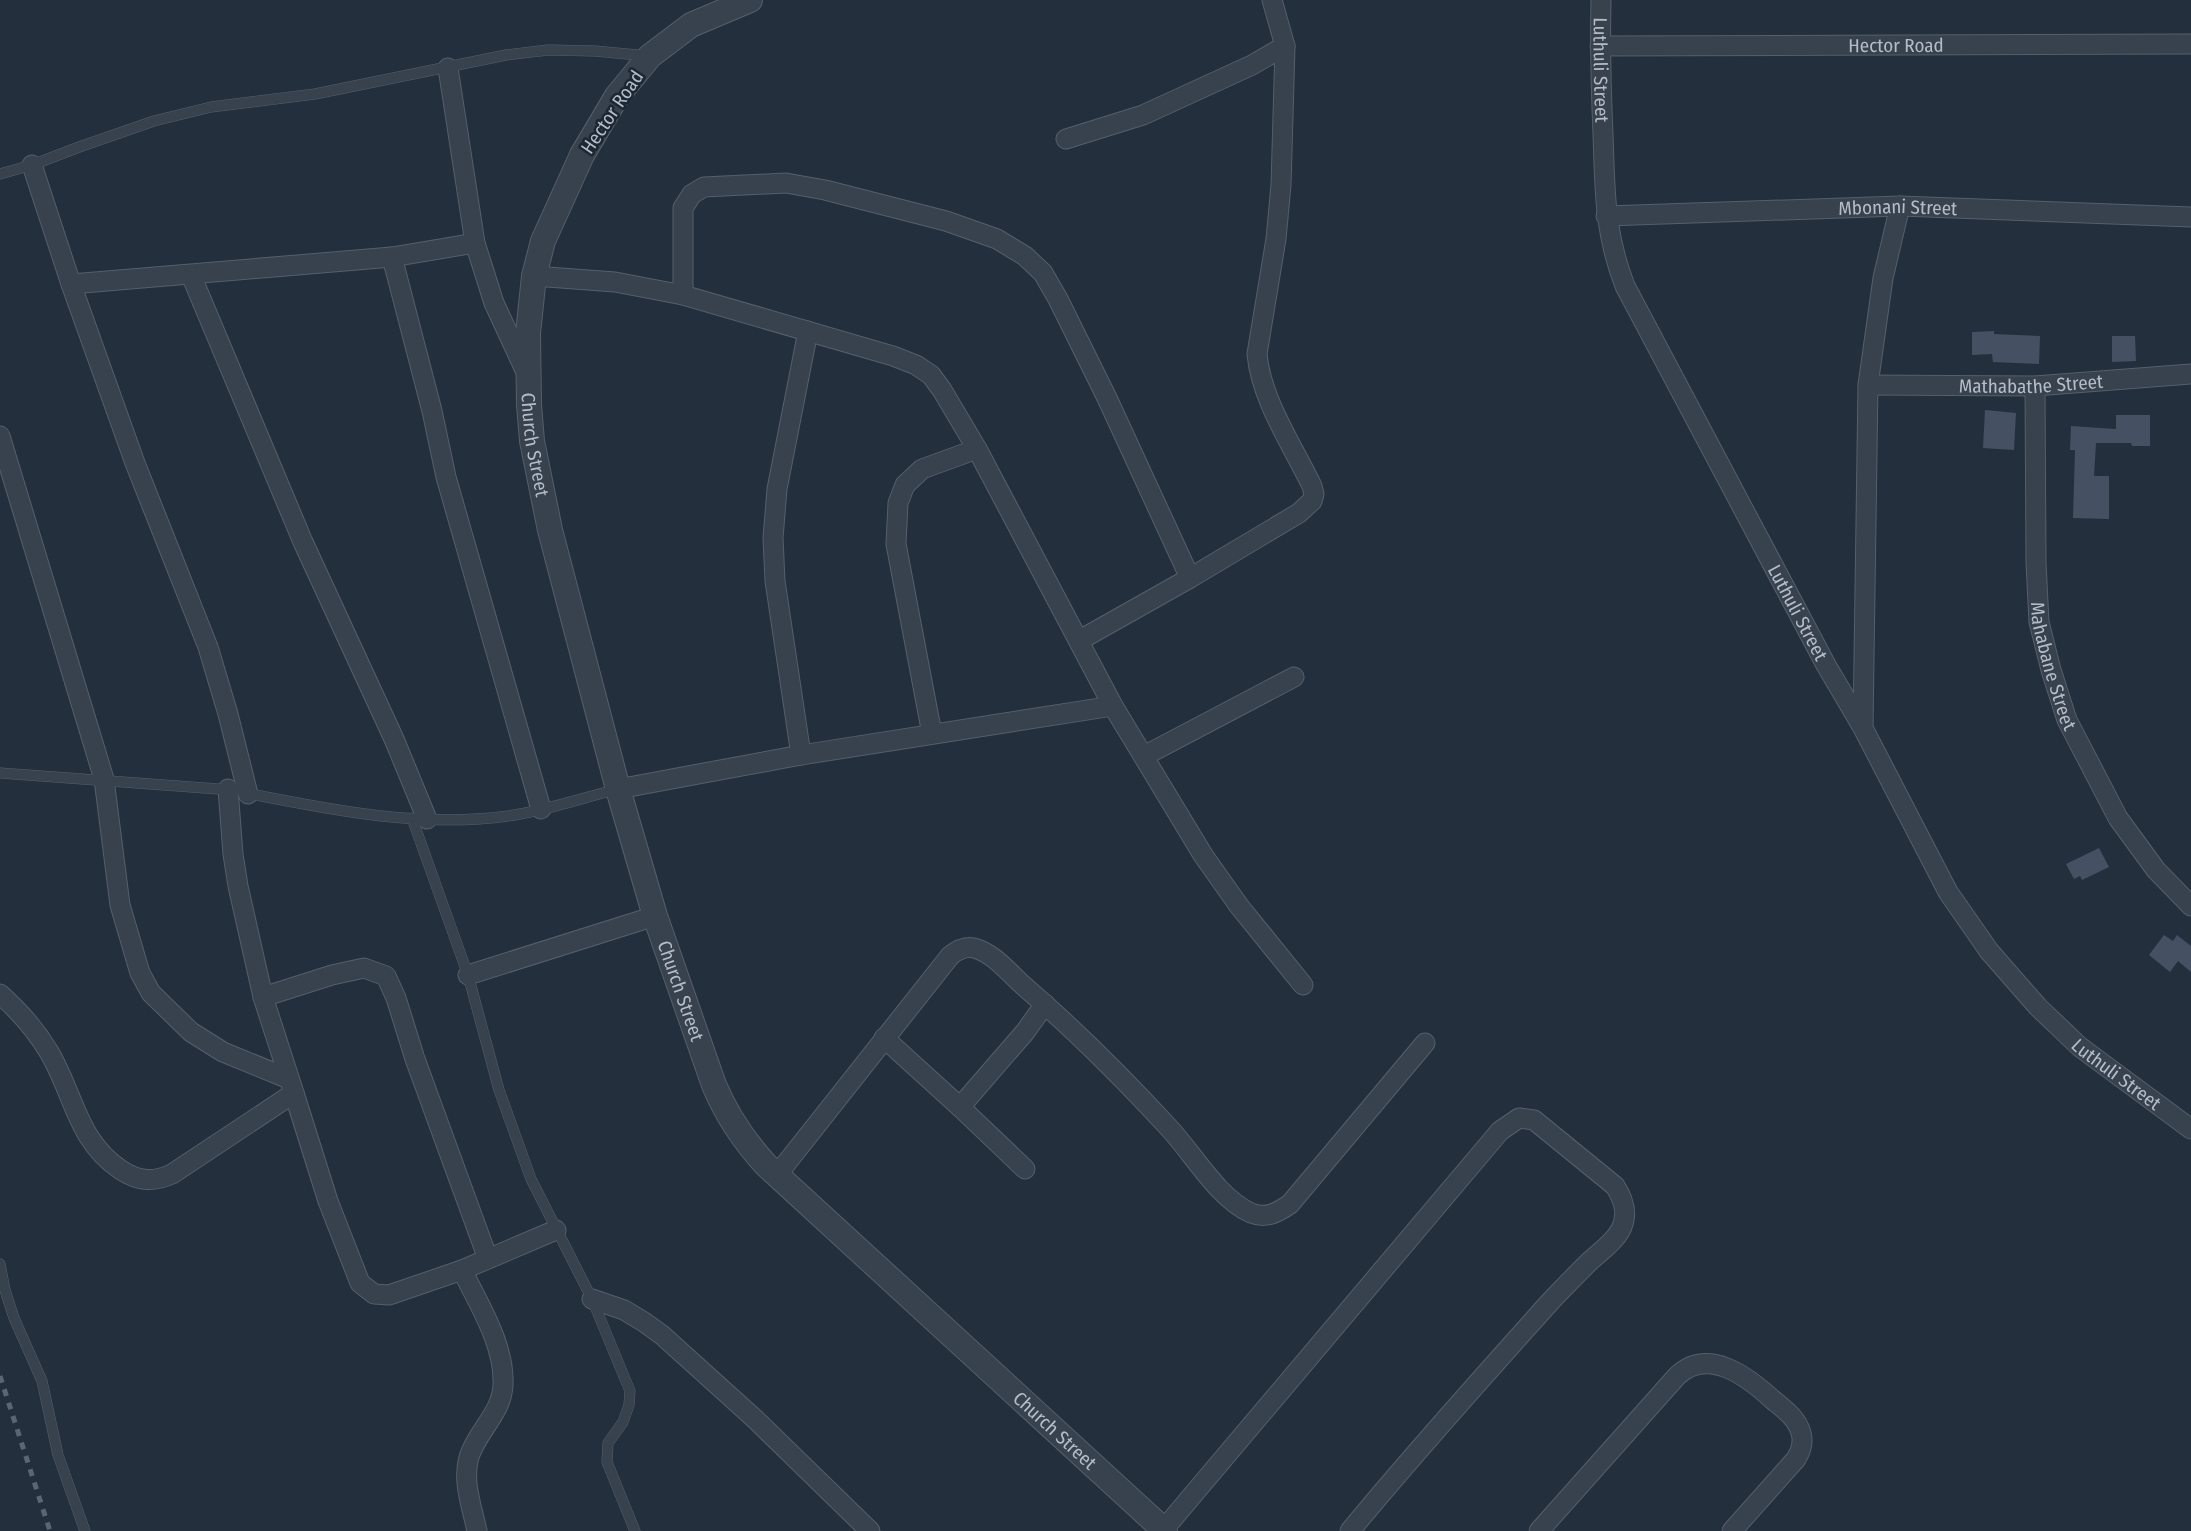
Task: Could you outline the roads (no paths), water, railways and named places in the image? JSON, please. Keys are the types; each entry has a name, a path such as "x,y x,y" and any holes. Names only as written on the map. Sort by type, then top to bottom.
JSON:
{"street":[{"name":"Hector Road","path":"534,276 543,241 582,155 617,96 650,56 691,25 750,0"},
{"path":"1080,640 1299,513 1308,506 1314,494 1267,396 1259,372 1258,354 1279,215 1285,46 1272,0"},
{"name":"Luthuli Street","path":"1601,0 1606,216 1615,260 1625,286 1826,665 1863,727 1948,892 1989,951 2038,1007 2080,1047 2191,1129"},
{"name":"Hector Road","path":"1600,46 2191,44"},
{"path":"1066,139 1143,115 1285,46"},
{"path":"448,68 475,243 494,303 528,376"},
{"path":"32,166 144,487 208,647 248,794"},
{"path":"683,295 684,208 696,190 713,186 786,183 825,190 946,221 1009,245 1035,265 1058,299 1190,578"},
{"path":"1863,727 1868,385 1884,278 1900,206"},
{"name":"Mbonani Street","path":"1606,216 1900,206 2191,217"},
{"path":"71,284 392,257 475,243"},
{"path":"392,257 455,513 541,808"},
{"path":"191,275 284,498 394,739 419,818"},
{"path":"534,276 615,282 683,295 900,358 930,375 977,449 1113,706 1203,855 1239,906 1303,985"},
{"name":"Church Street","path":"534,276 529,308 528,376 532,441 543,498 618,789 655,916 721,1102 742,1137 777,1175 1165,1530"},
{"path":"801,755 775,581 773,538 777,489 808,331"},
{"name":"Mathabathe Street","path":"1868,385 2035,386 2191,374"},
{"name":"Mahabane Street","path":"2035,386 2039,622 2050,670 2067,720 2118,818 2156,870 2191,906"},
{"path":"0,436 104,779 120,905 140,973 151,993 191,1032 223,1052 291,1086"},
{"path":"932,734 896,544 896,516 905,485 916,473 929,465 977,449"},
{"path":"1144,756 1294,677"},
{"path":"618,789 801,755 1113,706"},
{"path":"228,789 238,886 263,997 328,1201 360,1283 374,1294 389,1295 462,1270 556,1230"},
{"path":"468,975 655,916"},
{"path":"777,1175 950,956 962,949 978,949 991,957 1045,1004 1085,1041 1169,1128 1217,1186 1235,1204 1253,1214 1264,1216 1278,1213 1290,1204 1425,1043"},
{"path":"263,997 331,975 364,968 386,976 397,998 415,1059 488,1259"},
{"path":"0,994 40,1037 94,1146 127,1174 156,1181 172,1174 291,1086"},
{"path":"960,1107 1025,1032 1045,1004"},
{"path":"884,1038 1026,1169"},
{"path":"1165,1530 1500,1131 1519,1118 1534,1120 1615,1186 1621,1196 1624,1222 1610,1242 1565,1286 1412,1455 1350,1531"},
{"path":"462,1270 485,1316 501,1359 503,1385 500,1402 469,1456 466,1479 477,1531"},
{"path":"592,1299 624,1310 662,1335 755,1419 870,1531"},
{"path":"1539,1531 1677,1376 1683,1370 1698,1364 1731,1369 1755,1384 1792,1416 1801,1434 1801,1451 1796,1459 1732,1531"}],"lane":[{"path":"0,174 32,166 129,129 211,107 314,94 506,55 548,50 650,56"},
{"path":"0,773 228,789 340,811 419,818 509,816 618,789"},
{"path":"419,818 468,975 499,1090 531,1179 592,1299 630,1391 629,1405 623,1422 608,1443 607,1462 635,1531"},
{"path":"0,1265 14,1318 42,1381 58,1455 85,1531"}],"railway":[{"path":"0,1376 50,1531"}]}
